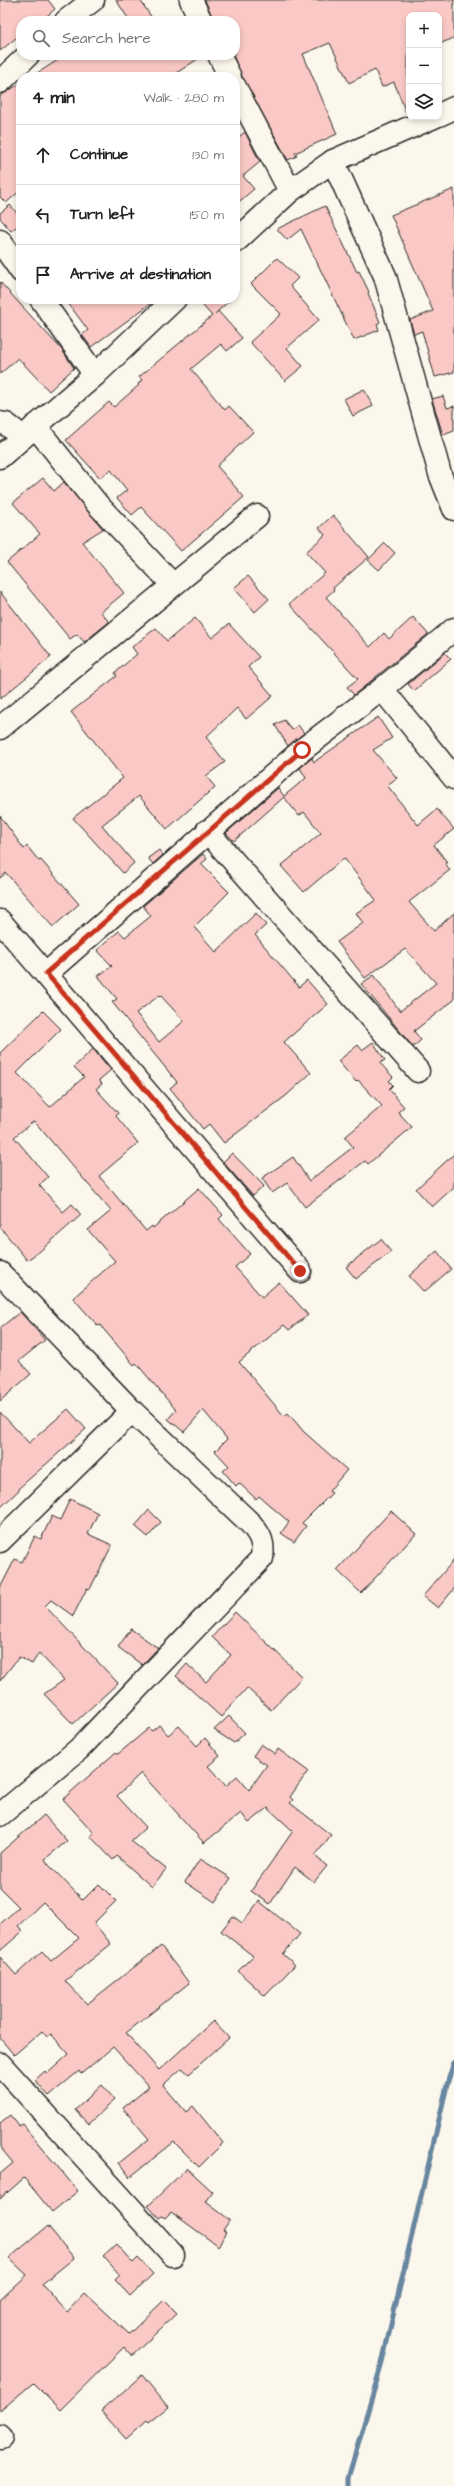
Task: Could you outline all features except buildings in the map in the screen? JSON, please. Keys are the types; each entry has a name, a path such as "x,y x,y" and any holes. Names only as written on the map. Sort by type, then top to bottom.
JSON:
{"street":[{"path":"72,16 92,0"},
{"path":"191,0 199,16"},
{"path":"0,82 23,60"},
{"path":"222,60 228,72"},
{"path":"442,114 454,108"},
{"path":"240,113 290,191"},
{"path":"240,237 290,191 333,161 427,120"},
{"path":"333,161 385,276 440,474 454,509"},
{"path":"0,241 16,264"},
{"path":"45,304 95,375"},
{"path":"0,457 95,375 165,304"},
{"path":"0,423 29,431 173,585"},
{"path":"0,728 257,516"},
{"path":"46,973 207,831 302,750 382,689 454,629"},
{"path":"382,689 454,778"},
{"path":"207,831 418,1071"},
{"path":"0,921 300,1271"},
{"path":"0,1273 132,1411 251,1524 260,1534 264,1545 262,1558 79,1749 0,1814"},
{"path":"0,1542 132,1411"},
{"path":"0,2064 173,2255"}],"waterway":[{"path":"348,2486 348,2478 382,2363 448,2081 454,2062"}],"route":[{"path":"300,1271 46,973 207,831 302,750"}]}
